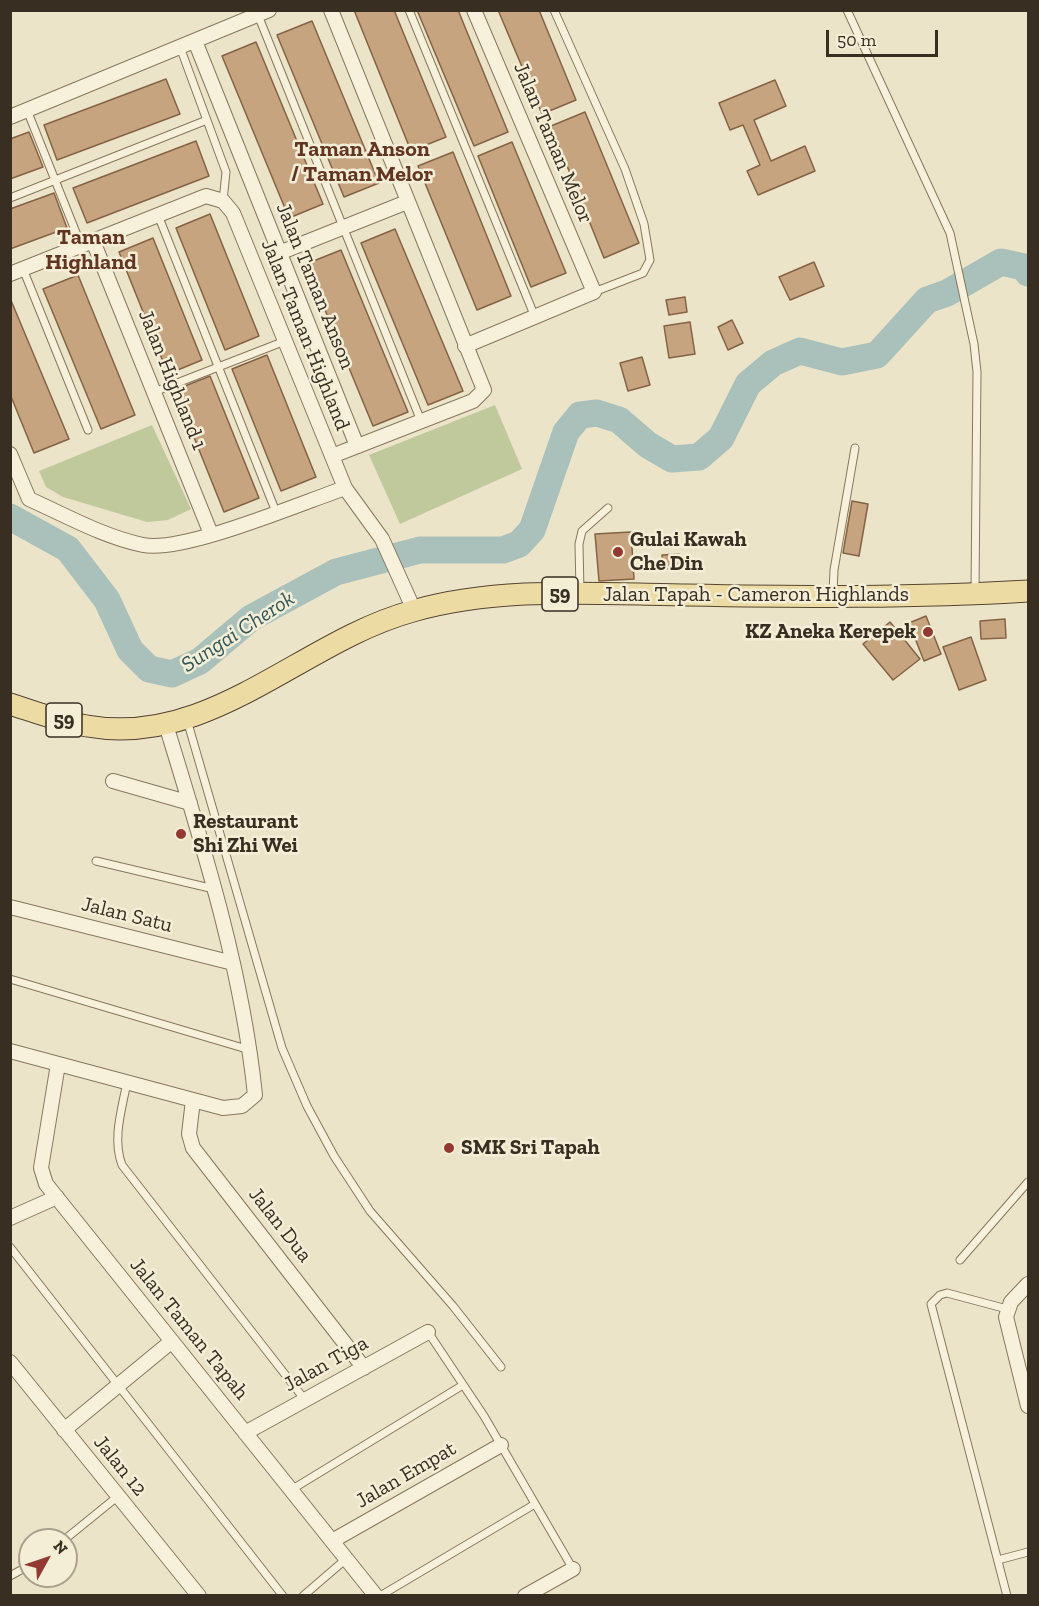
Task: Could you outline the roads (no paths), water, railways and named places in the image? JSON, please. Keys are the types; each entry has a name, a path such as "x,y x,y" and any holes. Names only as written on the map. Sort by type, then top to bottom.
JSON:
{"main road":[{"name":"Jalan Tapah - Cameron Highlands","path":"10,704 87,726 136,729 166,725 187,720 243,694 345,638 381,621 414,610 466,599 580,594 832,597 1029,591"}],"street":[{"path":"331,10 484,390 473,401 332,456"},
{"name":"Jalan Taman Melor","path":"474,10 594,292"},
{"path":"10,117 264,13"},
{"name":"Jalan Taman Anson","path":"195,41 357,446"},
{"path":"17,271 206,196 223,201"},
{"name":"Jalan Taman Highland","path":"223,201 233,213 345,488 382,539 414,610"},
{"path":"279,253 407,202"},
{"name":"Jalan Highland 1","path":"87,243 154,392 211,534"},
{"path":"465,346 594,292"},
{"path":"10,454 29,499 115,536 145,545 178,544 345,488"},
{"path":"10,1051 223,1107 242,1106 255,1095 250,1050 233,963 190,803 166,725"},
{"path":"113,781 190,803"},
{"name":"Jalan Satu","path":"10,907 233,963"},
{"name":"Jalan Taman Tapah","path":"58,1064 40,1167 46,1184 378,1596"},
{"name":"Jalan Dua","path":"193,1100 189,1134 193,1148 364,1368"},
{"path":"10,1218 57,1197"},
{"path":"1029,1284 1007,1309 1006,1317 1029,1406"},
{"name":"Jalan Tiga","path":"245,1433 428,1332"},
{"path":"64,1430 172,1341"},
{"name":"Jalan 12","path":"12,1366 199,1596"},
{"name":"Jalan Empat","path":"332,1541 501,1445"},
{"path":"525,1596 573,1569"}],"lane":[{"path":"409,10 535,317"},
{"path":"554,10 625,169 644,224 650,260 643,273 594,292"},
{"path":"847,10 950,233 977,372 975,594"},
{"path":"264,13 343,227 421,421"},
{"path":"180,47 226,172 223,201"},
{"path":"27,110 55,180 87,243"},
{"path":"10,198 207,120"},
{"path":"158,215 276,512"},
{"path":"17,271 88,430"},
{"path":"154,392 285,340"},
{"path":"832,597 834,570 855,448"},
{"path":"580,594 579,544 582,531 608,508"},
{"path":"187,720 282,1048 307,1106 334,1156 370,1211 453,1306 501,1367"},
{"path":"96,861 214,889"},
{"path":"10,979 250,1050"},
{"path":"127,1082 117,1138 117,1152 122,1165 305,1400"},
{"path":"960,1260 1029,1182"},
{"path":"10,1247 284,1596"},
{"path":"1007,1309 947,1293 940,1295 931,1304 1007,1596"},
{"path":"428,1332 501,1445 573,1569"},
{"path":"291,1490 463,1385"},
{"path":"78,1529 117,1497"},
{"path":"378,1596 535,1504"},
{"path":"998,1560 1029,1552"},
{"path":"303,1596 346,1559"}],"waterway":[{"name":"Sungai Cherok","path":"10,517 68,549 107,600 130,650 149,669 172,674 200,661 251,618 336,572 420,550 503,550 519,544 532,530 566,432 580,415 597,413 619,420 648,445 672,459 699,457 721,438 748,384 773,363 800,351 842,362 877,355 927,300 947,293 1001,262 1024,267 1028,273"}],"place":[{"name":"Gulai Kawah Che Din","path":"618,552"},
{"name":"KZ Aneka Kerepek","path":"928,632"},
{"name":"Restaurant Shi Zhi Wei","path":"181,834"},
{"name":"SMK Sri Tapah","path":"449,1148"}],"district":[{"name":"Taman Anson / Taman Melor","path":"362,162"},
{"name":"Taman Highland","path":"91,250"}]}
